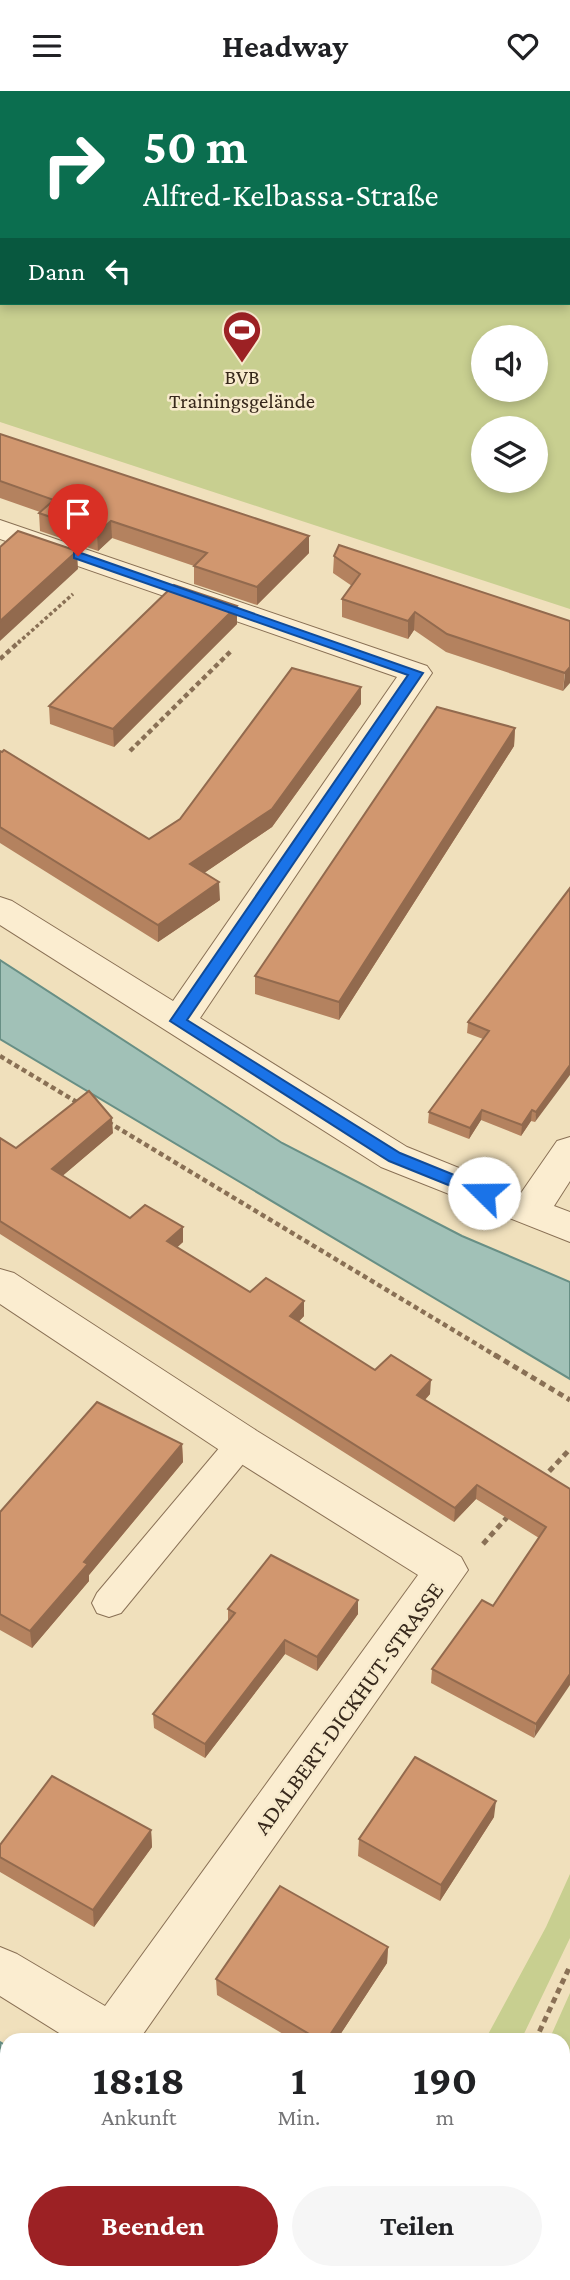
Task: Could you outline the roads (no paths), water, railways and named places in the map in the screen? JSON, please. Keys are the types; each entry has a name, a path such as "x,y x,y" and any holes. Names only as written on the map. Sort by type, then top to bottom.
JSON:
{"street":[{"path":"0,529 416,673 178,1021"},
{"path":"0,909 394,1157 570,1228"},
{"path":"528,1212 570,1151"},
{"name":"ADALBERT-DICKHUT-STRASSE","path":"2,1287 242,1443 446,1570 119,2033"},
{"path":"0,1970 105,2033"}],"lane":[{"path":"109,1604 242,1443"}],"water":[{"path":"0,960 282,1143 462,1236 570,1282 570,1379 0,1039"}],"place":[{"name":"BVB Trainingsgelände","path":"242,364"}]}
